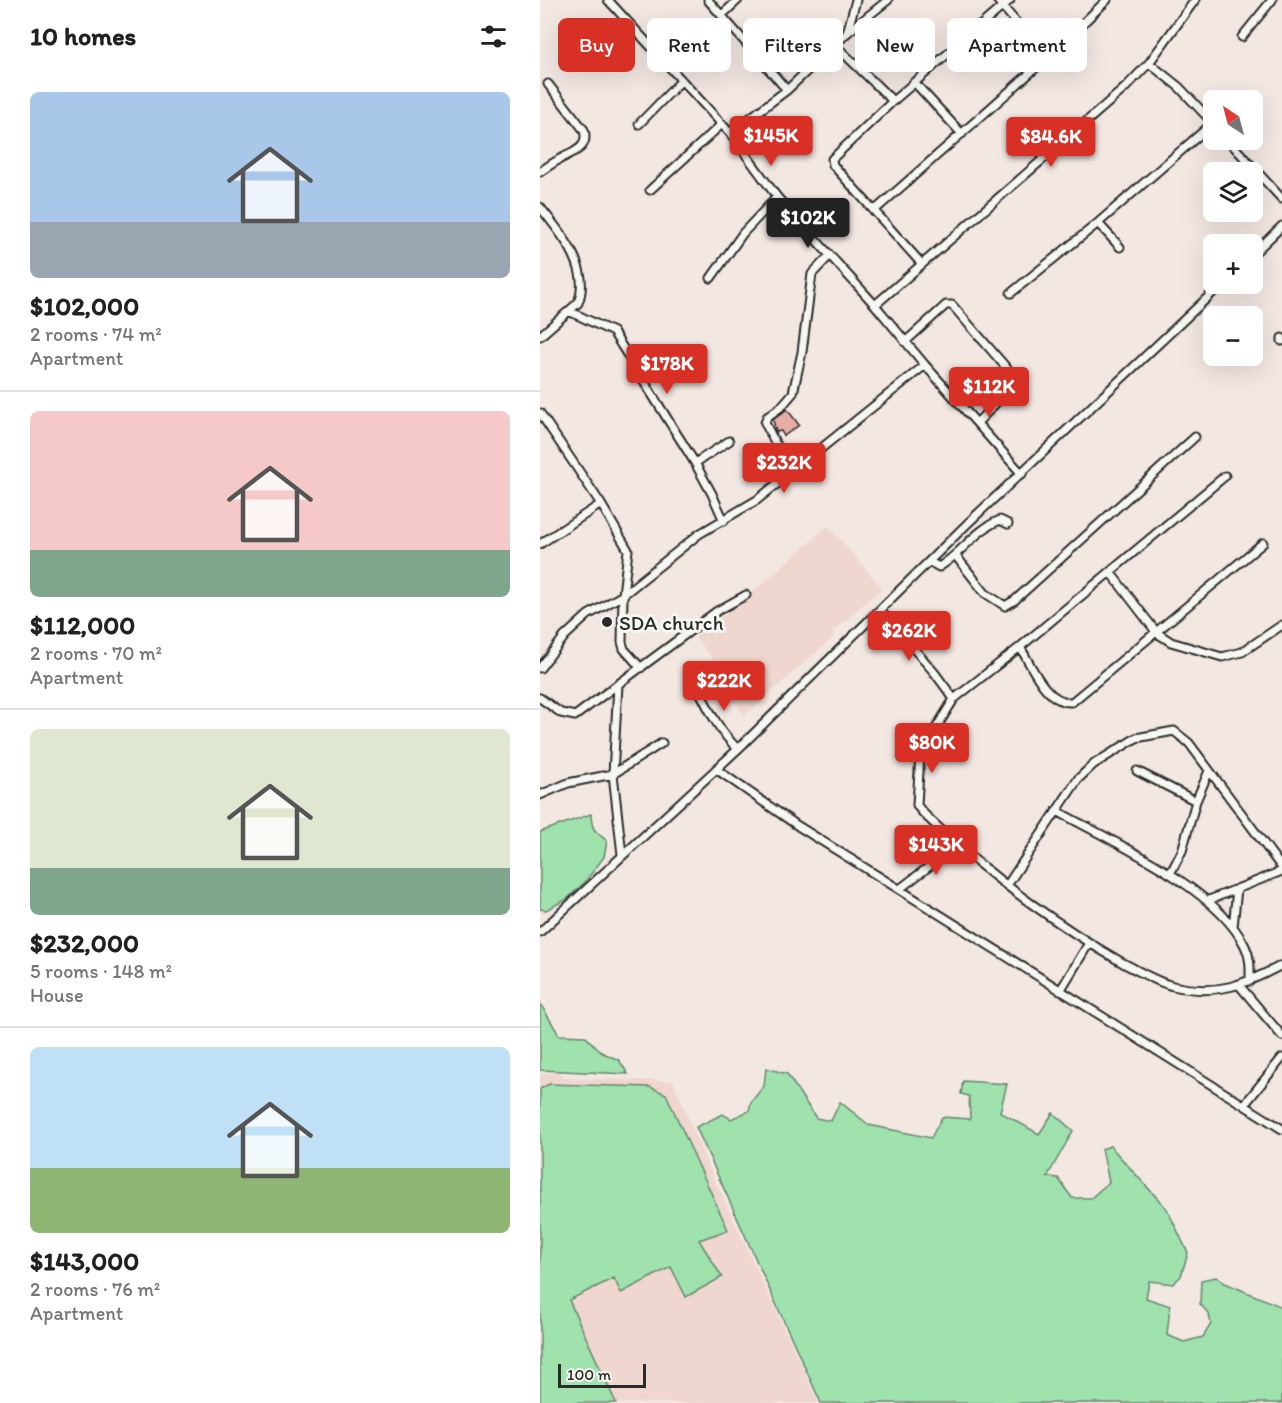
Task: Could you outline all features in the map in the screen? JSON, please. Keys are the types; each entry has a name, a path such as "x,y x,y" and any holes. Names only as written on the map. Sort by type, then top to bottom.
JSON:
{"street":[{"path":"608,0 730,133 777,197 875,305 924,365 1022,474"},
{"path":"708,0 723,14 787,90"},
{"path":"723,14 738,0"},
{"path":"847,33 856,0"},
{"path":"843,37 888,0"},
{"path":"997,0 1012,18"},
{"path":"921,263 833,165 832,159 914,82 1010,0"},
{"path":"1087,19 1107,0"},
{"path":"875,305 1125,88 1149,63 1195,0"},
{"path":"1242,37 1272,0"},
{"path":"843,52 893,101"},
{"path":"1149,63 1179,87 1203,112"},
{"path":"730,133 787,90 807,72"},
{"path":"874,211 1031,72"},
{"path":"639,124 681,81"},
{"path":"914,82 962,134"},
{"path":"540,172 576,152 584,145 586,137 584,130 548,84"},
{"path":"650,190 722,124"},
{"path":"1011,293 1098,223 1203,132"},
{"path":"1237,150 1282,199"},
{"path":"711,278 743,233 777,197"},
{"path":"540,207 571,248 579,273 581,296 578,303 540,336"},
{"path":"1098,223 1120,247"},
{"path":"1263,244 1282,226"},
{"path":"788,475 780,452 765,423 767,417 782,407 793,393 802,352 812,274 830,255"},
{"path":"540,932 738,749 968,523 1211,294"},
{"path":"905,342 946,305 952,305 1011,374 1013,381 1011,387 977,423"},
{"path":"568,311 613,332 695,463 724,521"},
{"path":"540,668 565,636 588,615 623,596 699,534 757,500 924,365"},
{"path":"540,413 601,504 628,550 623,596 622,642 624,649 641,668"},
{"path":"956,556 985,593 1005,606 1015,600 1195,437"},
{"path":"695,463 729,441"},
{"path":"1225,476 954,699 920,754 917,805 957,845 1008,884 1089,944 1142,974 1170,986 1212,991 1239,986 1282,965"},
{"path":"540,544 601,504"},
{"path":"930,562 939,567 956,556 978,531 1000,519 1008,524"},
{"path":"968,523 978,531"},
{"path":"1020,647 1052,697 1063,703 1072,702 1263,543"},
{"path":"1110,572 1157,633 1171,642 1222,657 1242,652 1282,625"},
{"path":"540,698 561,713 575,716 717,611 746,595"},
{"path":"881,611 934,672 954,699"},
{"path":"618,685 613,774 622,855"},
{"path":"697,686 714,719 738,749"},
{"path":"1008,884 1078,779 1106,755 1136,738 1174,731 1189,743 1282,870 1209,900"},
{"path":"540,795 568,783 613,774 662,743"},
{"path":"716,769 798,826 901,888 1059,991 1282,1129"},
{"path":"1137,771 1196,801"},
{"path":"1170,874 1182,851 1196,801 1209,771"},
{"path":"1057,812 1170,874 1209,900 1233,927 1245,946 1251,962 1250,981"},
{"path":"901,888 957,845"},
{"path":"1233,927 1237,889"},
{"path":"1059,991 1089,944"},
{"path":"1239,986 1282,1036"},
{"path":"1245,1104 1282,1058"}],"shaded area":[{"path":"828,526 882,588 832,632 835,636 745,715 708,672 717,664 695,637 738,605"},
{"path":"540,1073 559,1073 565,1078 673,1081 706,1161 819,1403 540,1403"}],"green space":[{"path":"591,814 593,828 607,841 604,857 585,882 567,899 546,910 540,909 540,832"},
{"path":"540,1003 559,1035 585,1036 601,1052 619,1060 628,1074 540,1070"},
{"path":"766,1068 787,1074 816,1118 831,1121 840,1102 869,1125 931,1138 942,1117 970,1119 969,1096 961,1094 963,1081 1007,1084 1000,1112 1039,1134 1053,1113 1073,1131 1047,1177 1058,1178 1072,1198 1091,1198 1109,1182 1102,1149 1110,1146 1167,1209 1188,1253 1181,1276 1173,1284 1149,1281 1146,1298 1170,1306 1167,1335 1184,1342 1203,1337 1211,1324 1209,1314 1200,1304 1201,1280 1216,1277 1282,1307 1282,1403 821,1403 696,1127 723,1114 731,1119 749,1111 751,1102 764,1086"},
{"path":"549,1084 650,1087 666,1094 728,1230 699,1240 722,1277 686,1297 671,1267 621,1293 614,1278 569,1300 616,1403 540,1403 540,1089"}],"building":[{"path":"787,409 799,425 784,436 781,431 776,432 773,420"}],"place":[{"name":"SDA church","path":"607,622"}]}
